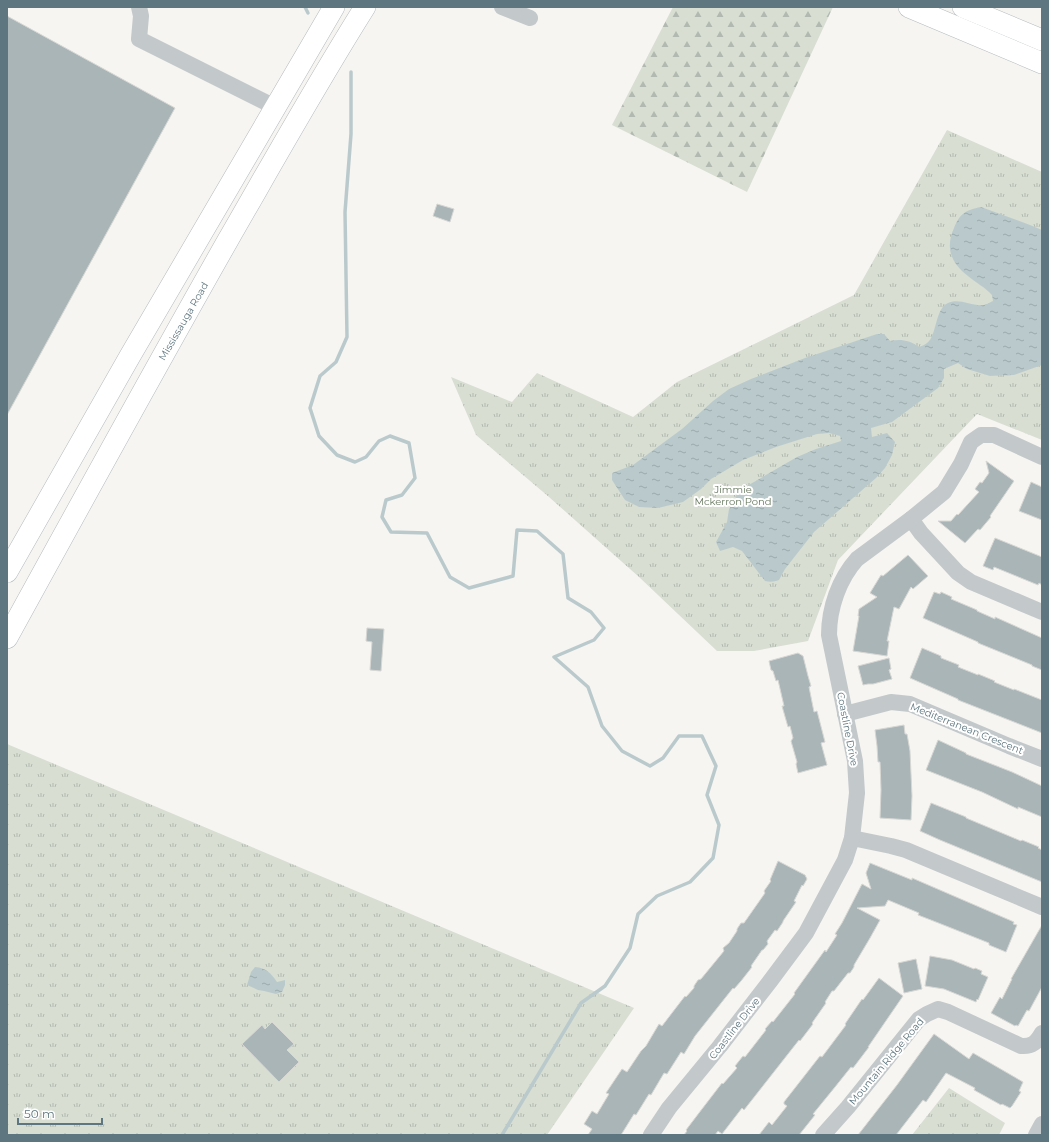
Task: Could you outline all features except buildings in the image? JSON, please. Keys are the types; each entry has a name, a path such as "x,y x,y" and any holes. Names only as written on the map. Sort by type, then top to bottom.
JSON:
{"main road":[{"path":"7,572 334,7"},
{"name":"Mississauga Road","path":"7,638 159,362 279,151 345,38 365,7"},
{"path":"909,7 1042,63"},
{"path":"963,7 1042,40"}],"street":[{"path":"139,7 141,16 139,38 275,107"},
{"path":"502,7 530,18"},
{"name":"Coastline Drive","path":"651,1135 669,1108 772,980 806,933 845,860 852,838 857,792 855,760 828,635 833,601 850,568 857,559 911,519 944,492 972,442 981,435 994,435 1042,457"},
{"path":"911,519 958,573 971,582 1042,612"},
{"name":"Mediterranean Crescent","path":"845,714 891,702 910,704 1042,759"},
{"path":"852,838 906,850 1042,907"},
{"name":"Mountain Ridge Road","path":"823,1135 848,1107 919,1019 927,1014 938,1009 948,1012 1021,1046 1034,1044 1042,1033"},
{"path":"1036,1135 1042,1124"}],"green space":[{"path":"673,7 833,7 747,192 612,125"},
{"name":"Jimmie Mckerron Pond","path":"947,130 1042,172 1042,440 977,414 838,560 808,641 754,651 717,651 639,577 549,497 476,435 451,377 512,402 537,373 633,417 677,382 854,295"},
{"path":"7,744 634,1008 547,1135 7,1135"},
{"path":"949,1088 1005,1123 999,1135 912,1135"}],"water":[{"path":"981,207 1042,230 1042,365 1014,375 990,376 967,369 958,363 944,369 944,378 938,388 892,422 871,428 872,437 887,433 895,442 892,455 885,468 876,478 814,532 777,581 765,581 742,551 733,547 720,551 716,542 727,522 729,509 736,497 747,486 797,457 841,441 840,436 829,433 817,434 776,447 743,460 711,479 701,489 683,502 658,508 639,507 625,500 612,480 612,473 633,465 682,429 713,401 729,389 805,358 877,334 884,334 890,341 905,341 919,347 926,344 930,339 941,310 948,303 958,301 983,305 993,301 992,295 989,292 957,266 951,255 950,249 951,235 961,216 971,209"},
{"path":"255,967 262,968 268,972 277,982 285,980 285,985 282,992 276,994 258,990 247,985 251,972"}],"waterway":[{"path":"305,7 308,13"},
{"path":"351,72 351,134 345,212 347,337 336,362 320,376 310,408 319,436 337,455 355,462 366,457 379,441 390,436 409,443 415,478 402,495 386,500 382,517 391,532 427,533 450,577 469,588 513,576 517,530 537,531 563,554 568,598 591,612 604,628 594,640 554,657 588,687 602,726 622,751 650,766 663,758 679,736 702,736 716,766 707,795 719,825 713,858 690,882 657,896 638,914 630,948 605,986 581,1003 502,1135"}]}
